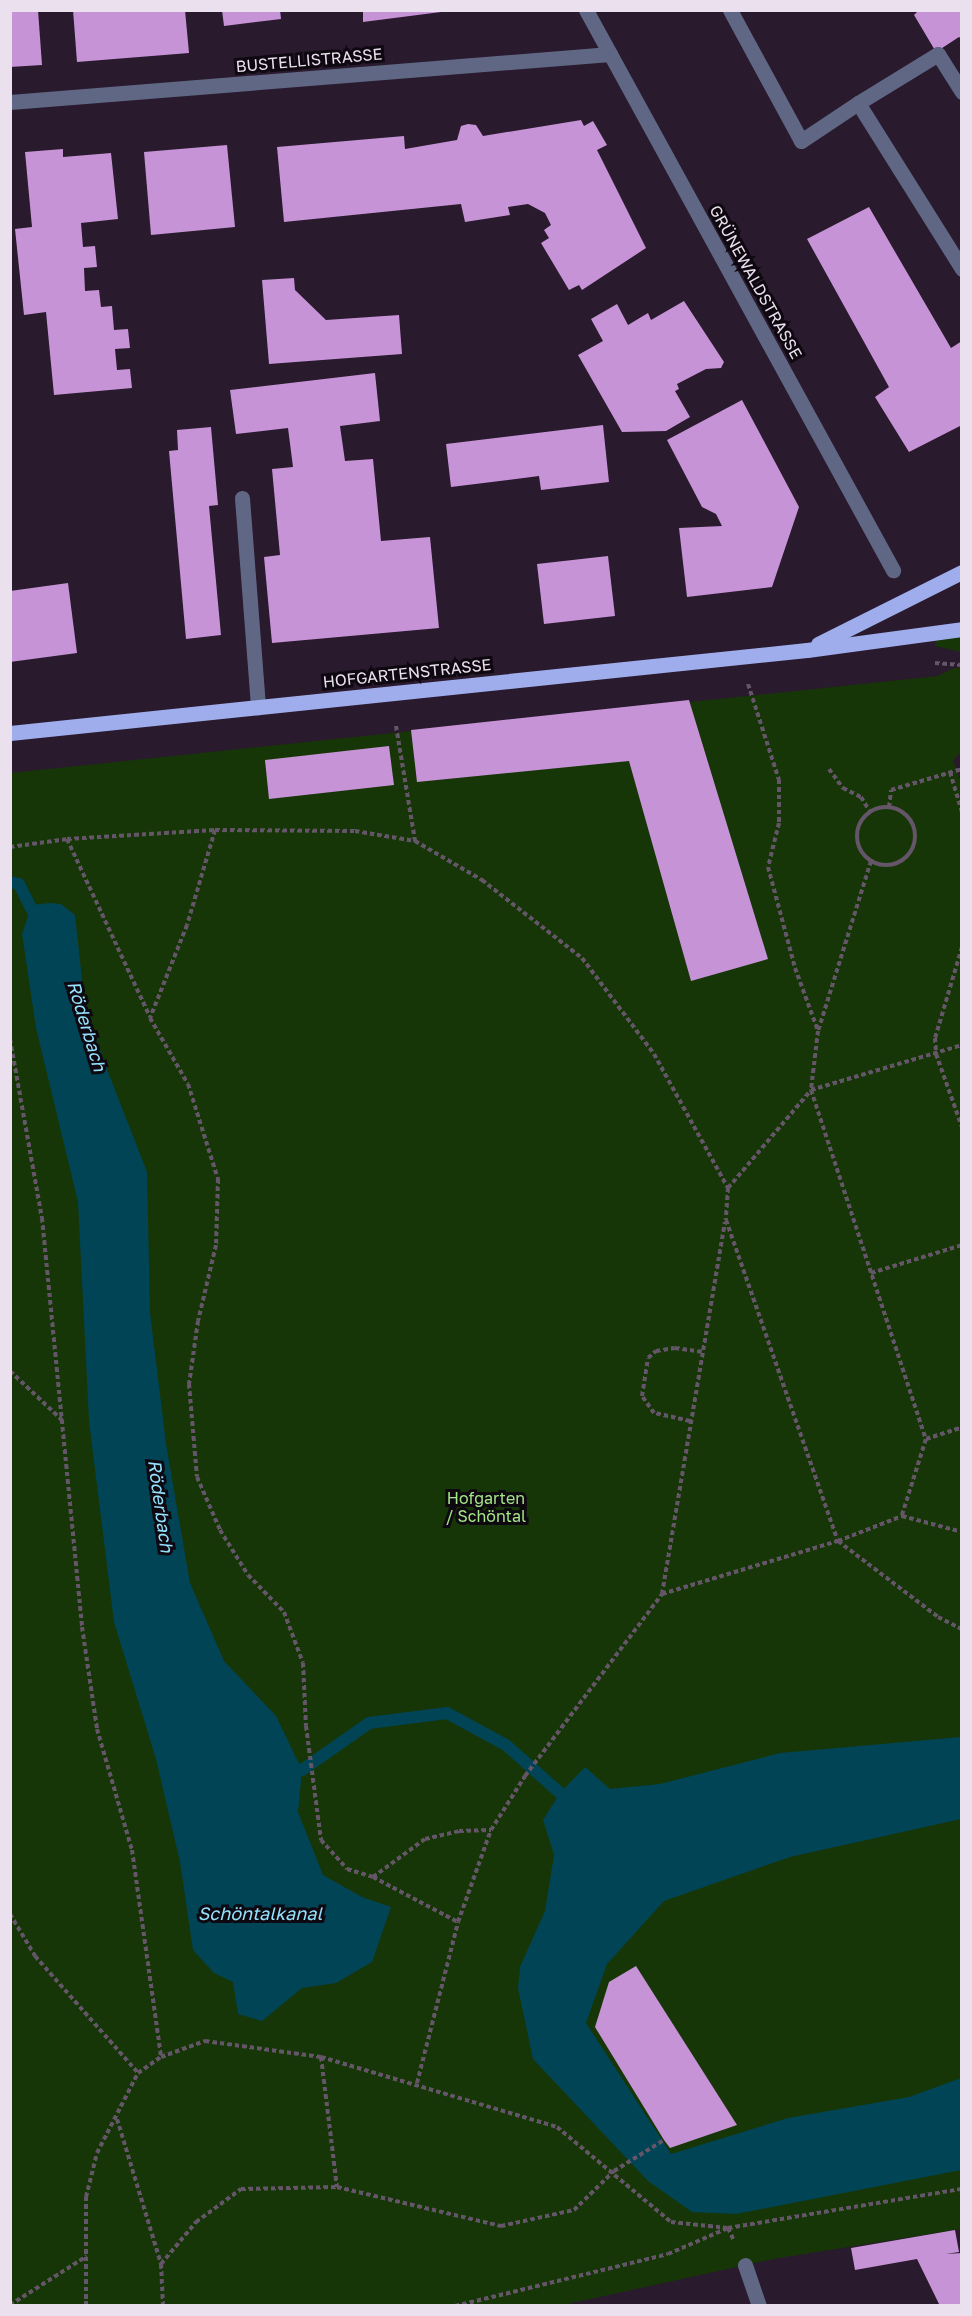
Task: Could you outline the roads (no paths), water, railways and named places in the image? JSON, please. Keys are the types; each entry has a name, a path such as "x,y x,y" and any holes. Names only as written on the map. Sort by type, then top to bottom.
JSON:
{"main road":[{"name":"HOFGARTENSTRASSE","path":"807,650 962,572"},
{"name":"HOFGARTENSTRASSE","path":"10,733 807,650 962,629"}],"street":[{"name":"GRÜNEWALDSTRASSE","path":"586,10 893,570"},
{"path":"730,10 801,141 938,54 962,92"},
{"name":"BUSTELLISTRASSE","path":"10,102 610,54"},
{"path":"858,103 962,269"},
{"path":"242,498 258,707"},
{"path":"745,2265 759,2306"}],"water":[{"name":"Schöntalkanal","path":"61,904 75,915 84,998 103,1059 147,1172 150,1312 166,1444 190,1583 224,1661 276,1716 302,1770 298,1812 323,1875 362,1897 391,1907 372,1962 336,1983 302,1988 262,2021 238,2014 233,1982 214,1973 193,1950 180,1862 156,1759 114,1622 89,1421 78,1202 36,1028 22,934 32,905"},
{"path":"961,1737 961,1819 790,1857 664,1901 607,1964 586,2023 671,2154 788,2118 909,2097 961,2078 961,2170 736,2214 692,2212 648,2181 533,2059 518,1988 520,1967 545,1911 554,1855 543,1820 560,1793 585,1767 610,1789 660,1784 780,1753"}],"waterway":[{"name":"Röderbach","path":"10,882 19,884 37,920"},
{"name":"Röderbach","path":"288,1768 302,1770 369,1723 447,1713 506,1745 560,1793"}],"park label":[{"name":"Hofgarten / Schöntal","path":"486,1507"}]}
